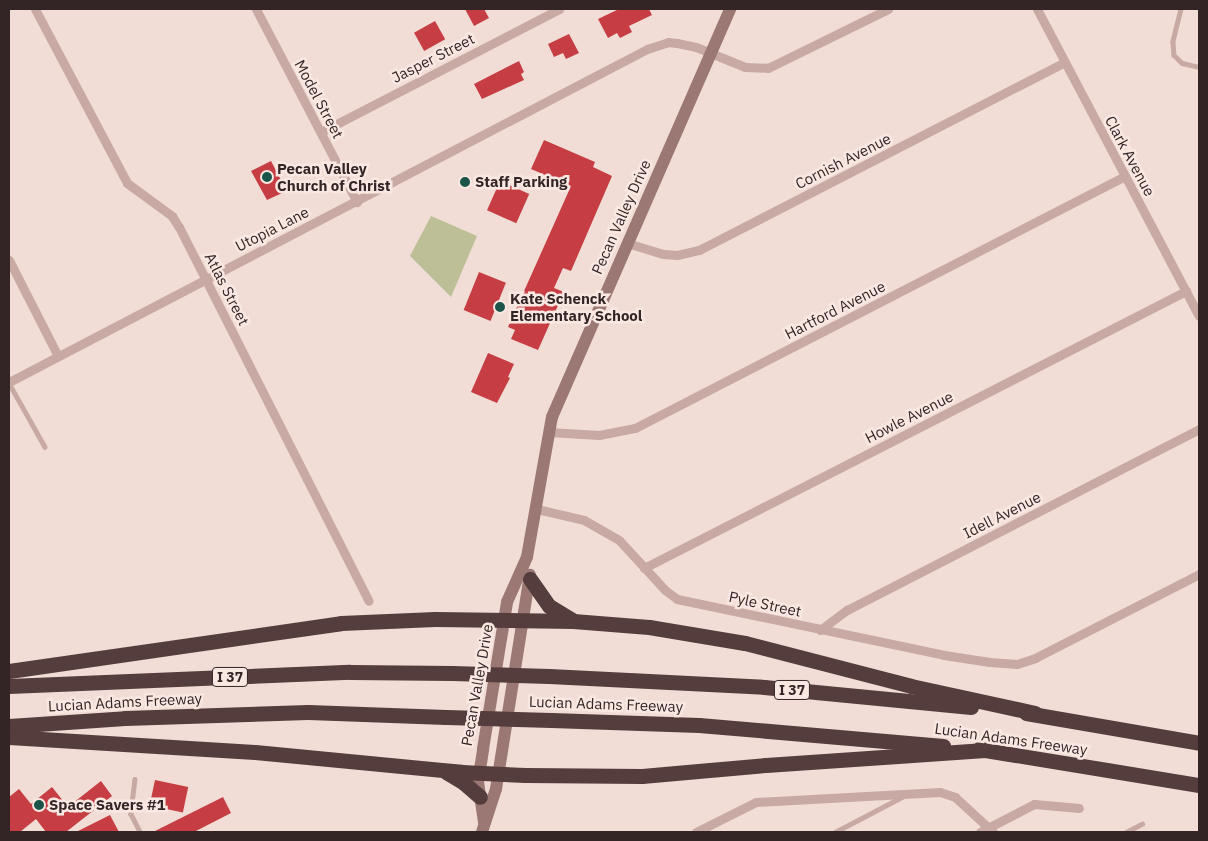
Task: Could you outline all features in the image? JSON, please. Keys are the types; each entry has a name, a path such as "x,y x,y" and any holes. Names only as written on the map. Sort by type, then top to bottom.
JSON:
{"highway":[{"path":"530,579 549,606 573,620"},
{"path":"9,671 341,623 419,620 573,620 667,629 745,643 911,686 1035,714"},
{"name":"Lucian Adams Freeway","path":"9,686 350,672 549,676 764,687 1035,714 1199,743"},
{"name":"Lucian Adams Freeway","path":"9,726 125,718 308,712 551,720 766,730 988,750 1199,786"},
{"path":"9,737 245,751 479,773 642,776 766,765 988,750"},
{"path":"440,769 464,783 480,797"}],"main road":[{"name":"Pecan Valley Drive","path":"483,827 479,773 507,602 527,557 537,509 549,432 558,400 730,9"},
{"name":"Pecan Valley Drive","path":"483,827 498,774 524,620 530,579 527,557"}],"street":[{"name":"Atlas Street","path":"35,9 122,175 137,191 172,216 206,278 369,601"},
{"path":"257,11 268,9"},
{"name":"Jasper Street","path":"320,132 559,9"},
{"name":"Utopia Lane","path":"9,382 647,49 668,42 677,43 696,47 745,67 768,68 888,9"},
{"name":"Clark Avenue","path":"1036,9 1199,316"},
{"name":"Model Street","path":"257,11 357,202"},
{"name":"Cornish Avenue","path":"627,244 663,254 684,254 699,250 1065,62"},
{"name":"Hartford Avenue","path":"549,432 599,435 623,432 640,425 1125,176"},
{"path":"9,260 58,356"},
{"name":"Howle Avenue","path":"644,568 1186,291"},
{"name":"Idell Avenue","path":"820,630 847,610 1199,429"},
{"name":"Pyle Street","path":"537,509 571,516 600,528 619,540 644,568 677,599 944,655 1017,664 1035,658 1199,574"},
{"path":"696,832 756,802 948,792 987,831 1034,804 1078,808"}],"lane":[{"path":"1181,9 1174,42 1174,55 1182,63 1199,67"},
{"path":"9,382 45,447"},
{"path":"136,779 130,814 140,832"},
{"path":"835,832 908,793"},
{"path":"1126,832 1142,824"}],"green space":[{"path":"431,216 477,236 451,297 410,256"}],"building":[{"path":"465,9 484,9 489,18 474,26"},
{"path":"619,9 649,9 652,15 629,26 632,32 620,38 617,33 608,38 598,19"},
{"path":"435,21 445,39 424,51 414,33"},
{"path":"569,34 579,53 566,59 563,53 554,57 548,44"},
{"path":"519,61 524,72 521,74 524,80 482,99 474,84"},
{"path":"544,140 595,162 593,167 612,176 571,271 563,268 554,288 564,292 538,350 511,339 515,330 508,327 571,186 531,169"},
{"name":"Pecan Valley Church of Christ","path":"271,161 283,184 289,180 293,188 267,200 251,171"},
{"path":"500,181 529,194 516,223 487,210"},
{"path":"479,272 506,283 491,321 464,310"},
{"path":"488,353 514,364 508,377 510,378 497,403 471,392"},
{"path":"155,780 188,787 183,813 150,805"},
{"path":"101,781 112,796 66,832 46,832 36,819 20,832 9,832 9,797 19,789 31,804 52,787 68,807"},
{"path":"223,797 231,813 194,832 153,832"},
{"path":"110,815 119,832 76,832"}],"place":[{"name":"Pecan Valley Church of Christ","path":"267,177"},
{"name":"Staff Parking","path":"465,182"},
{"name":"Kate Schenck Elementary School","path":"500,307"},
{"name":"Space Savers #1","path":"39,805"}]}
